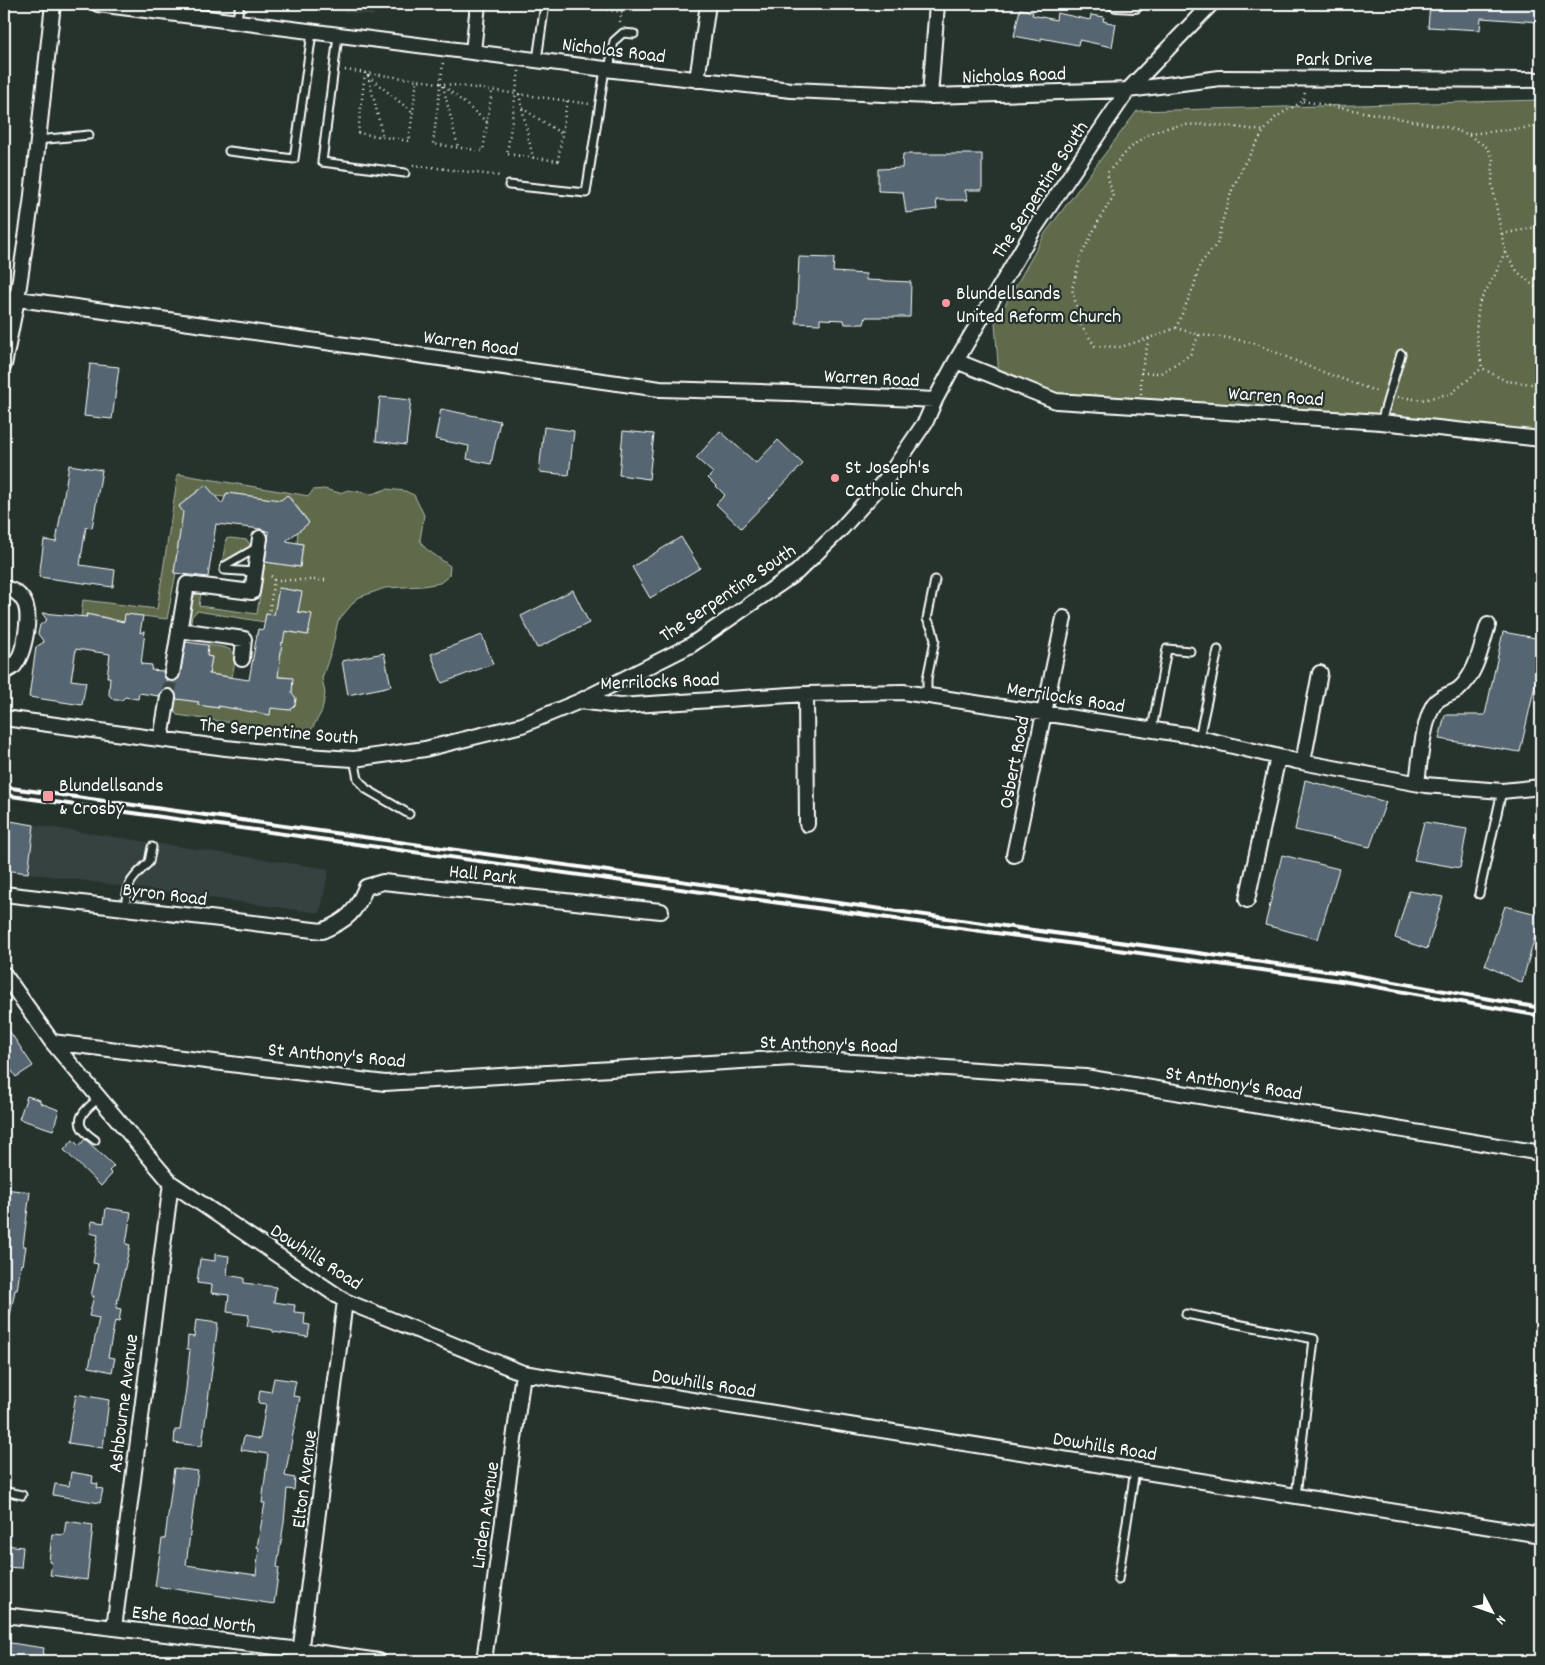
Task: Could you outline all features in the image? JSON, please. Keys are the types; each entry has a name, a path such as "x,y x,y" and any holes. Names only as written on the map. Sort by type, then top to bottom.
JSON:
{"street":[{"path":"4,365 11,298 31,204 53,4"},
{"name":"Nicholas Road","path":"98,4 607,70 791,90 930,96 1128,90"},
{"path":"473,52 478,4"},
{"path":"697,80 708,4"},
{"path":"930,96 937,4"},
{"path":"1116,4 1135,5"},
{"name":"The Serpentine South","path":"4,718 306,756 354,759 425,750 522,725 580,701 691,645 797,572 841,529 888,477 926,421 956,361 1034,229 1128,90 1211,4"},
{"name":"Park Drive","path":"1128,90 1220,78 1541,80"},
{"name":"Warren Road","path":"11,298 660,389 781,392 935,400"},
{"name":"Warren Road","path":"956,361 1056,401 1381,422 1541,439"},
{"path":"172,673 187,584 252,592 259,542"},
{"path":"4,588 15,591 24,600 28,611 22,654 13,668 4,672"},
{"name":"Osbert Road","path":"1014,855 1064,618"},
{"path":"1417,783 1428,714 1436,701 1445,694 1458,690 1473,672 1488,625"},
{"path":"179,630 244,640 242,659"},
{"path":"1303,762 1320,674"},
{"name":"Merrilocks Road","path":"580,701 619,706 806,694 902,692 1152,729 1303,762 1417,783 1502,791 1541,787"},
{"path":"806,694 807,824"},
{"path":"161,739 168,697"},
{"path":"1248,900 1278,756"},
{"name":"Hall Park","path":"322,931 340,923 358,907 366,887 383,882 661,912"},
{"name":"Byron Road","path":"4,894 322,931"},
{"name":"Dowhills Road","path":"4,974 52,1042 171,1183 345,1301 523,1373 1541,1535"},
{"name":"St Anthony's Road","path":"52,1042 386,1083 792,1058 1085,1077 1541,1153"},
{"name":"Ashbourne Avenue","path":"114,1628 171,1183"},
{"name":"Elton Avenue","path":"300,1656 345,1301"},
{"name":"Linden Avenue","path":"484,1661 523,1373"},
{"name":"Eshe Road North","path":"4,1615 114,1628 300,1656 380,1661"}],"lane":[{"path":"236,22 240,4"},
{"path":"536,60 545,4"},
{"path":"229,151 294,159 312,33"},
{"path":"510,185 586,193 600,105 614,41 623,33 634,34"},
{"path":"338,36 322,162 405,173"},
{"path":"38,140 89,135"},
{"path":"1381,422 1401,354"},
{"path":"255,572 224,570 225,566 259,542"},
{"path":"927,696 927,679 935,640 927,619 935,580"},
{"path":"1152,729 1167,649 1190,651"},
{"path":"1200,738 1218,650"},
{"path":"354,759 358,779 366,789 409,814"},
{"path":"1479,894 1502,791"},
{"path":"125,908 130,883 134,875 149,862 152,847"},
{"path":"95,1140 82,1128 80,1121 83,1113 99,1098"},
{"path":"1186,1314 1314,1339 1296,1496"},
{"path":"1118,1580 1135,1470"},
{"path":"4,1491 22,1495"}],"path":[{"path":"555,4 573,6 574,4"},
{"path":"596,4 596,8 622,12"},
{"path":"618,37 623,4"},
{"path":"445,48 433,144 483,151 492,90"},
{"path":"521,58 508,154 558,161 567,101"},
{"path":"334,69 600,105"},
{"path":"367,74 412,113"},
{"path":"367,74 358,133 409,141 417,80"},
{"path":"367,74 383,137"},
{"path":"1303,101 1308,78"},
{"path":"442,84 487,122"},
{"path":"442,84 458,147"},
{"path":"517,94 533,158"},
{"path":"1176,328 1194,286 1200,264 1217,244 1232,190 1244,164 1264,131 1276,117 1303,101 1446,127 1467,134 1488,148 1493,159 1492,184 1505,252 1517,271 1536,289 1541,291"},
{"path":"522,108 562,134"},
{"path":"1264,131 1208,124 1176,126 1146,136 1125,154 1107,174 1113,197 1081,256 1072,289 1081,324 1094,346 1121,347 1176,328 1198,335 1223,337 1254,343 1320,371 1389,396 1422,400 1452,393 1482,368"},
{"path":"1467,134 1541,127"},
{"path":"405,173 406,164 510,178 510,185"},
{"path":"1502,234 1541,226"},
{"path":"1482,368 1476,332 1479,303 1496,274 1505,252"},
{"path":"1141,373 1161,373 1190,355 1198,335"},
{"path":"1139,406 1142,391 1141,373 1148,338 1152,337"},
{"path":"1482,368 1506,381 1541,385"},
{"path":"274,580 329,580"}],"shaded area":[{"path":"285,4 375,4 373,16"},
{"path":"34,825 329,869 320,913 28,873"}],"green space":[{"path":"1541,100 1541,444 1381,422 1056,401 999,377 995,323 1046,232 1137,111"},
{"path":"178,474 309,496 313,490 324,489 340,493 348,490 372,494 387,489 405,491 414,495 424,515 420,540 425,548 450,566 449,576 440,583 385,588 357,598 338,621 332,649 322,678 325,693 322,711 309,734 177,715 173,708 174,698 199,702 197,705 219,708 218,706 278,702 282,709 290,710 295,705 296,698 292,693 292,678 275,676 280,642 283,643 282,631 308,635 311,614 298,612 301,592 279,588 274,615 266,614 265,622 197,611 192,616 190,625 186,624 190,602 202,586 199,606 257,614 265,562 300,567 303,544 297,543 298,531 309,522 288,495 277,503 266,498 227,493 225,497 215,496 205,485 179,506 186,516 181,527 174,572 176,573 167,619 126,614 124,625 100,616 100,620 97,616 87,614 87,617 81,617 83,600 157,609"},
{"path":"226,539 247,540 251,547 222,564"},
{"path":"208,645 231,650 234,653 236,656 232,677 209,674 212,657 207,656"}],"building":[{"path":"1430,4 1540,4 1539,22 1481,18 1480,30 1428,27"},
{"path":"1020,9 1033,12 1032,15 1056,20 1057,13 1090,20 1091,15 1104,17 1103,21 1116,24 1112,47 1079,40 1078,45 1041,38 1041,41 1014,36"},
{"path":"903,154 982,154 982,190 965,190 968,200 936,200 937,209 906,213 903,192 878,191 878,169 902,168"},
{"path":"799,257 834,258 833,272 866,274 866,280 911,282 910,317 866,317 864,324 845,324 844,320 820,319 820,324 796,323"},
{"path":"90,364 119,367 112,419 84,416"},
{"path":"380,397 411,400 406,445 376,441"},
{"path":"441,409 500,421 491,464 467,459 469,446 435,439"},
{"path":"544,427 574,431 569,475 539,472"},
{"path":"623,431 654,434 649,479 619,475"},
{"path":"720,431 756,463 778,440 803,464 741,528 716,504 725,495 708,478 713,473 696,458"},
{"path":"69,465 102,470 92,528 86,527 80,565 115,570 113,587 39,577 44,540 56,542"},
{"path":"206,485 222,504 227,493 281,500 287,495 309,523 286,541 303,544 300,567 265,562 269,532 261,529 216,524 208,577 174,573 183,512 179,506"},
{"path":"681,537 700,568 650,598 632,567"},
{"path":"279,588 302,592 298,612 312,614 308,635 285,631 282,642 278,677 293,678 292,693 296,698 295,705 290,710 271,708 270,715 218,706 219,708 197,705 199,702 177,699 174,691 169,688 162,691 159,696 139,693 138,699 125,697 122,700 114,700 109,695 110,677 107,677 110,654 76,649 71,680 86,682 82,705 29,697 36,647 44,642 38,634 40,625 47,620 42,613 87,617 86,614 124,622 125,614 143,616 140,633 145,631 141,664 152,665 151,670 163,671 167,680 175,681 179,678 186,642 208,645 207,656 212,657 209,674 249,680 258,629 263,630 266,614 274,615"},
{"path":"573,590 589,623 537,648 521,616"},
{"path":"1503,632 1541,639 1541,658 1520,752 1439,739 1445,715 1485,715"},
{"path":"482,635 493,664 442,683 431,654"},
{"path":"384,653 391,686 348,695 342,661"},
{"path":"1305,780 1386,802 1370,847 1295,830"},
{"path":"10,821 34,825 28,873 4,870"},
{"path":"1424,822 1467,829 1460,868 1414,860"},
{"path":"1282,855 1339,869 1318,939 1265,925"},
{"path":"1409,891 1443,897 1427,949 1395,938"},
{"path":"1505,906 1541,915 1522,983 1485,965"},
{"path":"4,1023 33,1066 16,1077 4,1059"},
{"path":"27,1096 40,1100 40,1103 59,1110 53,1130 19,1119"},
{"path":"85,1139 114,1166 109,1171 112,1174 101,1186 64,1150 73,1140 79,1146"},
{"path":"4,1189 30,1192 23,1246 26,1246 23,1265 21,1264 10,1316 4,1316"},
{"path":"106,1208 131,1212 126,1244 130,1245 116,1308 121,1309 119,1322 115,1321 108,1357 115,1358 112,1372 89,1367 99,1318 89,1316 94,1296 91,1296 98,1264 93,1263 98,1235 90,1233 92,1221 104,1223"},
{"path":"215,1254 229,1256 227,1275 244,1278 244,1283 276,1287 274,1302 295,1305 294,1312 305,1313 304,1324 310,1325 308,1337 247,1326 249,1315 227,1312 229,1295 211,1293 212,1285 197,1283 200,1259 215,1261"},
{"path":"196,1320 218,1323 202,1446 174,1443 175,1430 180,1430 186,1389 190,1349 187,1349 188,1336 194,1337"},
{"path":"274,1378 296,1381 293,1396 300,1397 285,1476 295,1478 294,1490 287,1489 274,1604 155,1586 162,1539 165,1539 174,1468 198,1471 186,1565 256,1575 259,1548 257,1547 265,1503 262,1503 268,1454 241,1450 244,1436 260,1439 266,1404 258,1403 260,1390 271,1392"},
{"path":"76,1394 109,1400 103,1448 68,1443"},
{"path":"71,1472 93,1476 92,1483 98,1484 97,1488 103,1489 100,1503 53,1495 55,1484 69,1486"},
{"path":"66,1521 93,1525 87,1580 50,1575 52,1563 49,1562 52,1534 64,1535"},
{"path":"4,1545 23,1547 21,1568 4,1567"},
{"path":"4,1642 44,1648 42,1661 4,1661"}],"tunnel":[{"path":"168,697 172,673"}],"railway":[{"path":"4,787 1349,974 1541,1008"},
{"path":"4,795 1348,982 1541,1016"}],"place":[{"name":"Blundellsands United Reform Church","path":"946,303"},
{"name":"St Joseph's Catholic Church","path":"835,478"},
{"name":"Blundellsands & Crosby","path":"48,796"}]}
